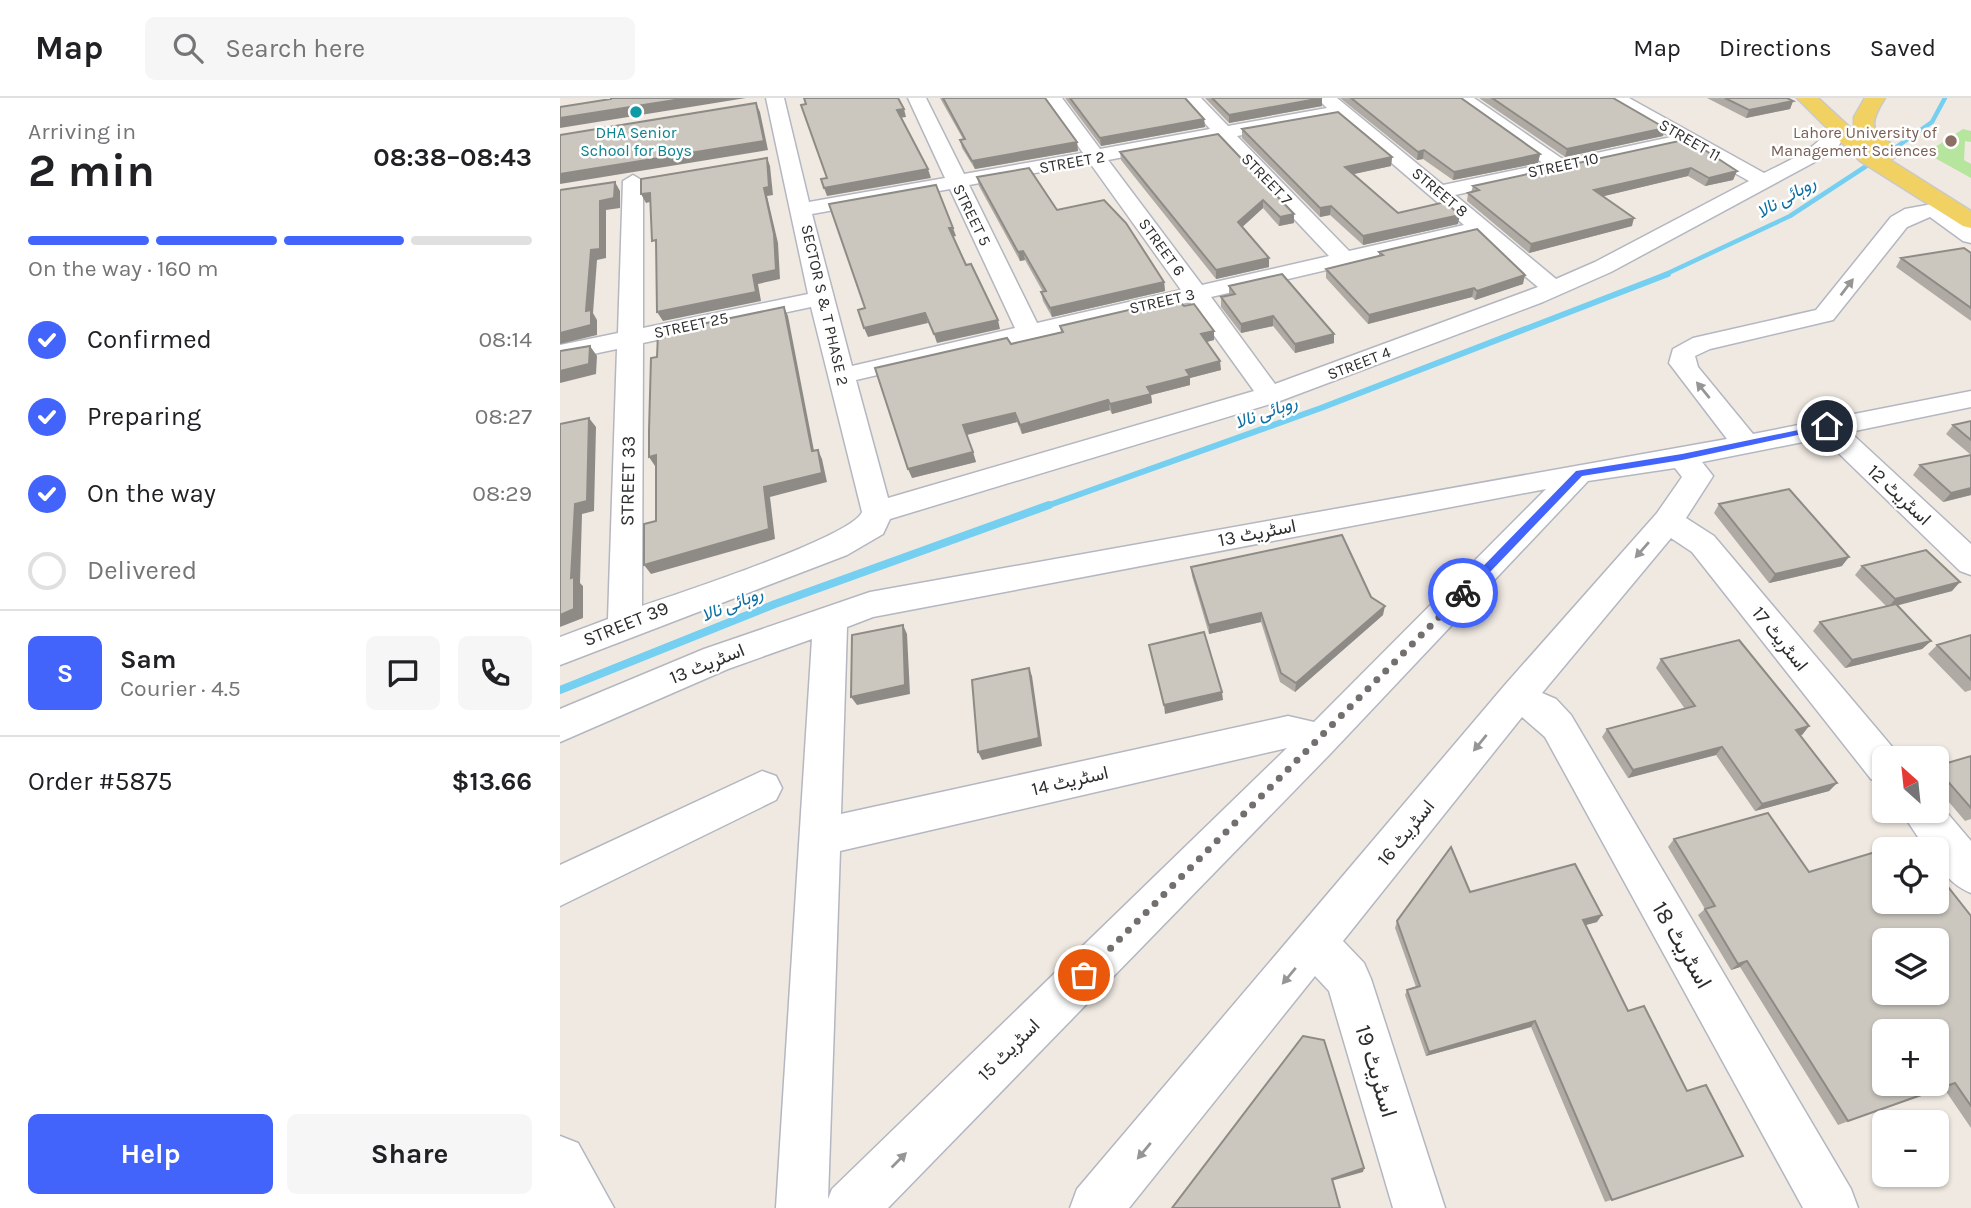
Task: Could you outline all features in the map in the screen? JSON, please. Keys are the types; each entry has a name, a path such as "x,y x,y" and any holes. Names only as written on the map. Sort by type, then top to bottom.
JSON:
{"main road":[{"path":"1807,98 1839,129 1872,153 1961,208"},
{"path":"1872,153 1861,126 1861,119 1874,99"},
{"path":"1836,100 1874,99"}],"street":[{"name":"STREET 5","path":"917,98 1029,331"},
{"name":"STREET 6","path":"1053,98 1270,395"},
{"name":"STREET 7","path":"1191,98 1345,259"},
{"path":"1462,98 1560,166"},
{"name":"STREET 11","path":"1616,98 1763,181"},
{"name":"SECTOR S & T PHASE 2","path":"777,100 821,298 877,512"},
{"name":"STREET 2","path":"802,210 1224,134 1334,105"},
{"name":"STREET 8","path":"1334,105 1553,288"},
{"path":"1817,153 1831,143 1839,129"},
{"name":"STREET 10","path":"1441,192 1686,139"},
{"path":"1817,153 1872,153"},
{"name":"STREET 4","path":"877,512 1270,395 1553,288 1603,267 1817,153"},
{"path":"763,159 789,155"},
{"path":"609,184 659,176"},
{"name":"STREET 33","path":"625,624 633,181"},
{"path":"1745,443 1689,373 1682,363 1682,354 1702,343 1824,315 1899,222 1913,214 1961,208 1971,236"},
{"name":"STREET 3","path":"841,376 1482,227"},
{"name":"STREET 25","path":"560,352 821,298"},
{"name":"اسٹریٹ 13","path":"560,726 716,659 870,605 1579,473 1682,457 1971,399"},
{"name":"اسٹریٹ 12","path":"1827,426 1971,563"},
{"name":"اسٹریٹ 16","path":"1096,1208 1517,697 1668,521 1698,476 1682,457"},
{"name":"اسٹریٹ 15","path":"851,1208 1318,743 1579,473"},
{"name":"STREET 39","path":"560,651 625,624 836,547 872,526 877,512"},
{"name":"اسٹریٹ 17","path":"1668,521 1703,544 1872,751"},
{"path":"802,1208 830,618"},
{"name":"اسٹریٹ 18","path":"1517,697 1543,709 1558,726 1832,1208"},
{"name":"اسٹریٹ 14","path":"820,836 1288,732 1306,735 1318,743"},
{"path":"560,886 762,788"},
{"path":"1931,823 1971,873"},
{"name":"اسٹریٹ 19","path":"1313,946 1334,962 1348,979 1419,1208"},
{"path":"560,1161 587,1208"}],"green space":[{"path":"1963,129 1971,131 1971,142 1965,141 1964,160 1971,164 1971,178 1926,153"}],"building":[{"path":"611,98 688,98 560,118 560,107"},
{"path":"804,98 898,98 904,109 897,110 928,169 824,188 821,179 827,178 801,105 806,104"},
{"path":"943,98 1045,98 1077,142 972,161 960,140 965,139"},
{"path":"1070,98 1185,98 1204,119 1100,138"},
{"path":"1212,98 1322,98 1229,115"},
{"path":"1351,98 1461,98 1540,154 1454,172 1424,150 1418,152"},
{"path":"1492,98 1613,98 1665,128 1567,149"},
{"path":"1725,98 1787,98 1793,101 1749,110"},
{"path":"756,103 764,141 560,174 560,135"},
{"path":"1338,112 1392,157 1345,167 1398,213 1445,202 1460,215 1363,236 1331,206 1320,208 1242,129"},
{"path":"1218,134 1294,214 1280,217 1263,200 1238,222 1269,258 1216,270 1120,152"},
{"path":"1688,139 1737,171 1709,178 1691,168 1594,190 1634,218 1531,244 1468,193 1479,190 1473,186"},
{"path":"767,158 769,187 764,188 774,234 776,270 753,275 756,292 657,312 656,240 652,241 650,193 641,194 641,179"},
{"path":"1029,168 1057,210 1104,200 1126,223 1164,282 1050,308 1041,292 1046,291 1023,251 1018,252 977,177"},
{"path":"615,182 614,198 600,201 600,249 591,250 586,311 591,310 591,325 560,333 560,190"},
{"path":"936,185 953,228 949,228 966,265 971,264 998,320 934,334 925,313 864,328 858,310 865,308 829,204"},
{"path":"1477,229 1525,275 1477,291 1474,288 1369,315 1326,269 1383,255 1379,252"},
{"path":"1964,248 1971,253 1971,308 1901,258"},
{"path":"1282,274 1334,334 1295,344 1273,316 1241,324 1221,297 1235,294 1229,286"},
{"path":"1176,299 1184,306 1194,304 1214,331 1201,334 1220,361 1186,370 1190,376 1147,387 1151,394 1110,404 1108,400 1020,425 1015,413 963,425 973,452 908,469 875,368 1007,338 1011,344 1063,332 1060,326"},
{"path":"784,307 812,451 818,450 822,473 764,487 769,529 644,565 644,524 656,521 656,455 649,457 649,431 651,358 657,357 658,333"},
{"path":"590,346 589,364 560,371 560,351"},
{"path":"589,418 587,501 575,504 571,578 574,577 574,609 560,615 560,424"},
{"path":"1971,421 1971,440 1953,425"},
{"path":"1971,455 1971,488 1951,493 1920,465"},
{"path":"1789,489 1849,557 1775,574 1719,504"},
{"path":"1342,535 1371,597 1385,606 1296,683 1281,673 1261,613 1209,625 1191,567"},
{"path":"1926,550 1960,582 1895,599 1862,566"},
{"path":"1896,604 1931,641 1852,660 1820,622"},
{"path":"903,625 905,685 851,697 852,635"},
{"path":"1204,632 1222,692 1164,705 1149,645"},
{"path":"1971,635 1971,680 1937,645"},
{"path":"1739,640 1809,726 1796,730 1837,783 1762,804 1722,747 1633,770 1607,729 1695,706 1661,659"},
{"path":"1029,668 1039,738 978,752 972,680"},
{"path":"1971,756 1971,808 1950,784 1950,762"},
{"path":"1768,813 1809,872 1872,853 1872,914 1949,914 1949,888 1971,916 1971,1106 1955,1083 1949,1085 1949,1019 1872,1019 1872,1096 1918,1096 1872,1110 1872,1112 1848,1121 1747,961 1738,964 1705,909 1715,906 1674,839"},
{"path":"1451,847 1470,892 1575,864 1602,915 1583,920 1628,1011 1644,1006 1687,1091 1706,1085 1743,1156 1612,1200 1535,1021 1429,1052 1407,990 1420,986 1397,921"},
{"path":"1303,1036 1324,1040 1364,1168 1332,1179 1340,1208 1172,1208"}],"waterway":[{"name":"روہائی نالا","path":"1888,153 1932,122 1945,98"},
{"name":"روہائی نالا","path":"1664,275 1790,216 1874,161"},
{"name":"روہائی نالا","path":"1044,507 1321,408 1668,274"},
{"name":"روہائی نالا","path":"560,690 775,604 1049,505"}],"way so far":[{"path":"1084,975 1318,743 1463,593"}],"place":[{"name":"DHA Senior School for Boys","path":"636,112"},
{"name":"Lahore University of Management Sciences","path":"1951,141"}],"route":[{"path":"1463,593 1579,473 1682,457 1827,426"}]}
